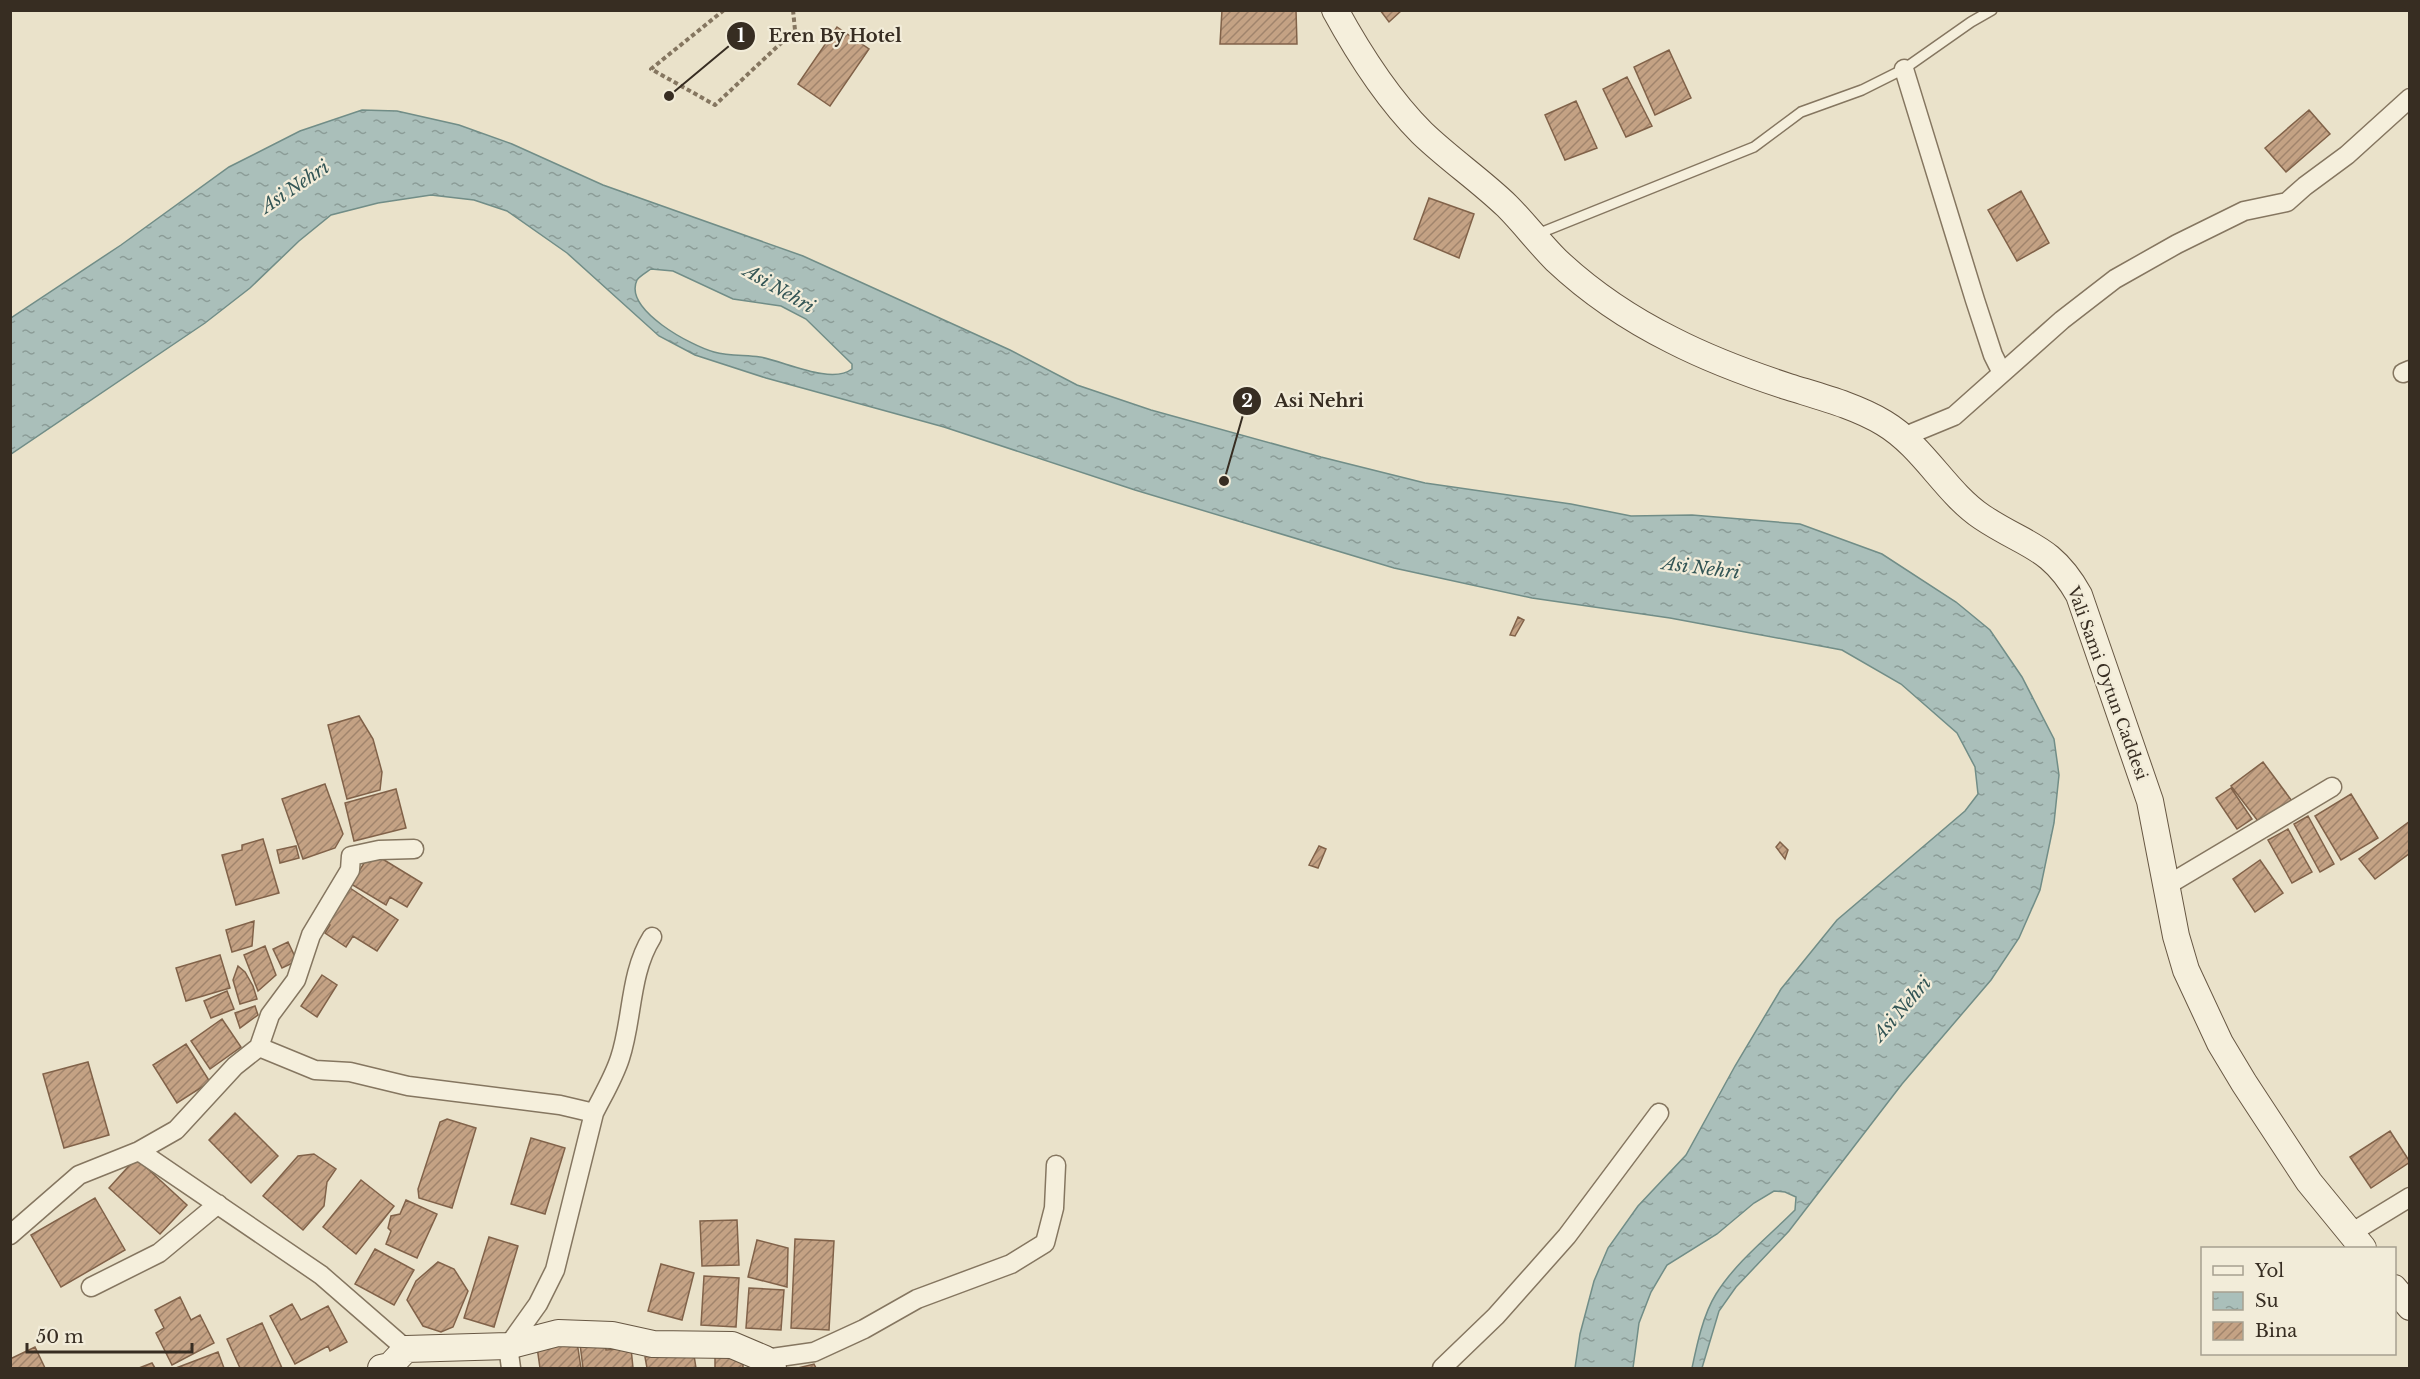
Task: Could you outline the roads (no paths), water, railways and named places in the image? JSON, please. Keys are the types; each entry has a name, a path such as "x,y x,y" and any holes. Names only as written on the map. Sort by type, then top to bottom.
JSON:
{"street":[{"name":"Vali Sami Oytun Caddesi","path":"1335,10 1354,45 1400,109 1460,167 1506,205 1533,236 1583,283 1639,322 1672,340 1746,372 1860,411 1884,423 1903,437 1966,505 1982,517 2043,552 2068,575 2079,594 2100,662 2150,801 2176,936 2186,970 2220,1043 2309,1182 2357,1241"},
{"path":"1904,69 1975,300 1993,354 2002,373"},
{"path":"1903,437 1954,416 2062,320 2115,279 2177,244 2244,211 2287,202 2347,155 2409,98"},
{"path":"2166,886 2332,787"},
{"path":"10,1235 79,1175 139,1151 176,1130 235,1066 259,1047 270,1015 296,980 311,935 350,870 351,856 379,850 414,849"},
{"path":"509,1357 555,1270 594,1113 620,1057 636,976 646,946 652,937"},
{"path":"259,1047 315,1070 358,1073 408,1086 560,1105 594,1113"},
{"path":"1442,1368 1496,1316 1567,1236 1659,1113"},
{"path":"139,1151 321,1275 406,1349 509,1357 558,1333 612,1335 653,1344 732,1345 769,1364 814,1352 864,1329 917,1299 1011,1264 1045,1243 1054,1208 1056,1165"},
{"path":"2357,1241 2409,1197"},
{"path":"92,1287 159,1253 218,1204"},
{"path":"2396,1291 2409,1307"},
{"path":"381,1368 390,1366 406,1349"}],"lane":[{"path":"1533,236 1695,169 1743,152 1765,140 1801,112 1862,90 1904,69 1992,10"}],"water":[{"path":"362,110 397,111 459,125 512,144 603,185 803,256 1010,350 1077,385 1151,410 1321,457 1425,483 1571,504 1631,516 1692,515 1800,524 1882,554 1956,602 1990,630 2022,677 2054,739 2059,775 2054,823 2040,890 2019,938 1991,980 1902,1084 1789,1231 1736,1287 1719,1311 1702,1368 1692,1368 1701,1330 1711,1302 1743,1260 1795,1210 1796,1197 1785,1192 1774,1191 1754,1203 1717,1234 1667,1265 1651,1292 1639,1323 1633,1368 1575,1368 1580,1334 1594,1281 1608,1248 1638,1206 1686,1155 1781,989 1837,920 1965,811 1978,794 1975,767 1957,733 1901,684 1842,650 1670,618 1532,598 1394,568 1135,490 944,427 766,378 695,355 659,336 567,253 507,211 474,200 431,195 378,203 331,215 299,241 250,288 205,323 11,454 11,318 121,245 229,167 300,131","holes":["651,269 673,271 733,299 781,306 806,319 852,364 852,369 843,373 820,373 760,357 714,352 676,334 649,314 640,303 635,291 637,280"]}],"place":[{"name":"Eren By Hotel","path":"669,96"},
{"name":"Asi Nehri","path":"1224,481"}]}
